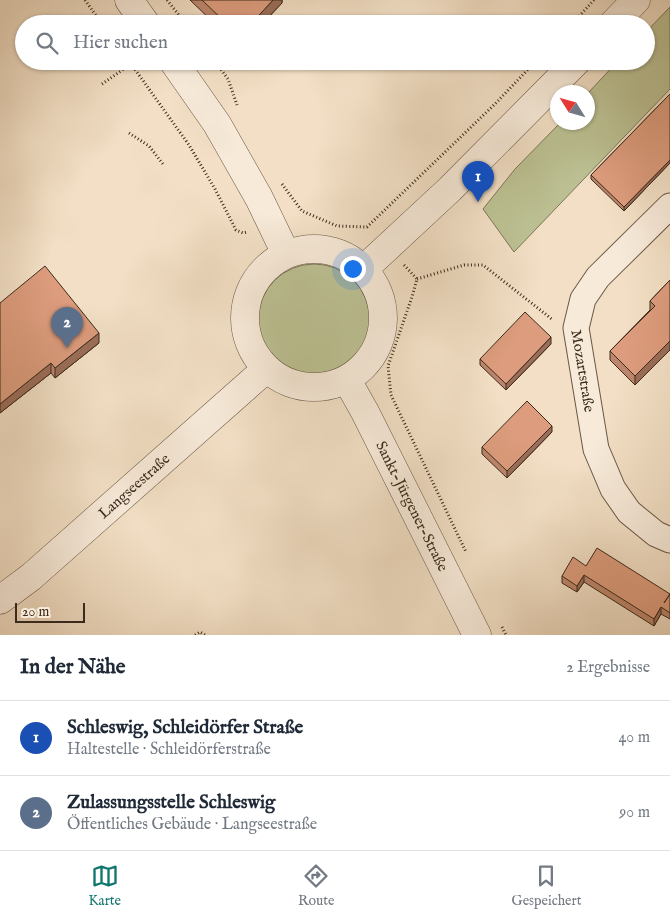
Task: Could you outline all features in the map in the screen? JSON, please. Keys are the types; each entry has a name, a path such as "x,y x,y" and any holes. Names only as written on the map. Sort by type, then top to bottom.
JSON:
{"street":[{"path":"129,0 140,15"},
{"path":"622,15 636,0"},
{"path":"179,70 217,124 259,198 286,254"},
{"path":"364,269 450,189 568,70"},
{"name":"Mozartstraße","path":"670,206 598,277 583,299 576,328 596,449 613,488 629,512 656,534 670,540"},
{"path":"307,248 328,249 348,257 364,269 376,286 383,306 383,328 377,348 365,366 347,380 328,386 306,387 285,381 266,369 252,351 245,329 246,306 253,284 267,266 286,254 307,248"},
{"name":"Langseestraße","path":"0,600 31,577 266,369"},
{"name":"Sankt-Jürgener-Straße","path":"347,380 362,406 476,635"}],"path":[{"path":"85,0 96,15"},
{"path":"167,0 179,15"},
{"path":"580,15 594,0"},
{"path":"102,84 121,70"},
{"path":"135,70 189,145 215,188 236,230 243,233 273,226 302,211"},
{"path":"221,70 228,80 239,111"},
{"path":"367,227 495,104 527,70"},
{"path":"130,133 149,146 163,164"},
{"path":"281,182 302,211 337,226 367,227 417,279"},
{"path":"417,279 464,265 483,265 561,326 576,328"},
{"path":"417,279 388,366 391,395 467,554"},
{"path":"499,620 506,635"},
{"path":"195,635 200,632 205,635"}],"green space":[{"path":"670,7 670,89 514,252 483,209 515,169 553,130 595,130 595,86 610,70 655,70 655,23"},
{"path":"314,264 336,268 354,280 366,298 370,320 366,342 354,360 336,372 314,376 292,372 274,360 262,342 258,320 262,298 274,280 292,268"}],"building":[{"path":"202,0 273,0 259,15 218,15"},
{"path":"670,94 670,160 624,207 591,175"},
{"path":"45,266 99,333 55,368 51,363 0,404 0,303"},
{"path":"670,280 670,341 635,376 610,351 655,306 650,301"},
{"path":"525,312 551,337 506,384 480,359"},
{"path":"527,401 552,426 507,471 482,447"},
{"path":"597,548 670,594 670,613 661,607 654,619 584,575 577,586 562,576 573,557 586,566"}],"place":[{"name":"Schleswig, Schleidörfer Straße","path":"478,202"},
{"name":"Zulassungsstelle Schleswig","path":"67,348"}]}
